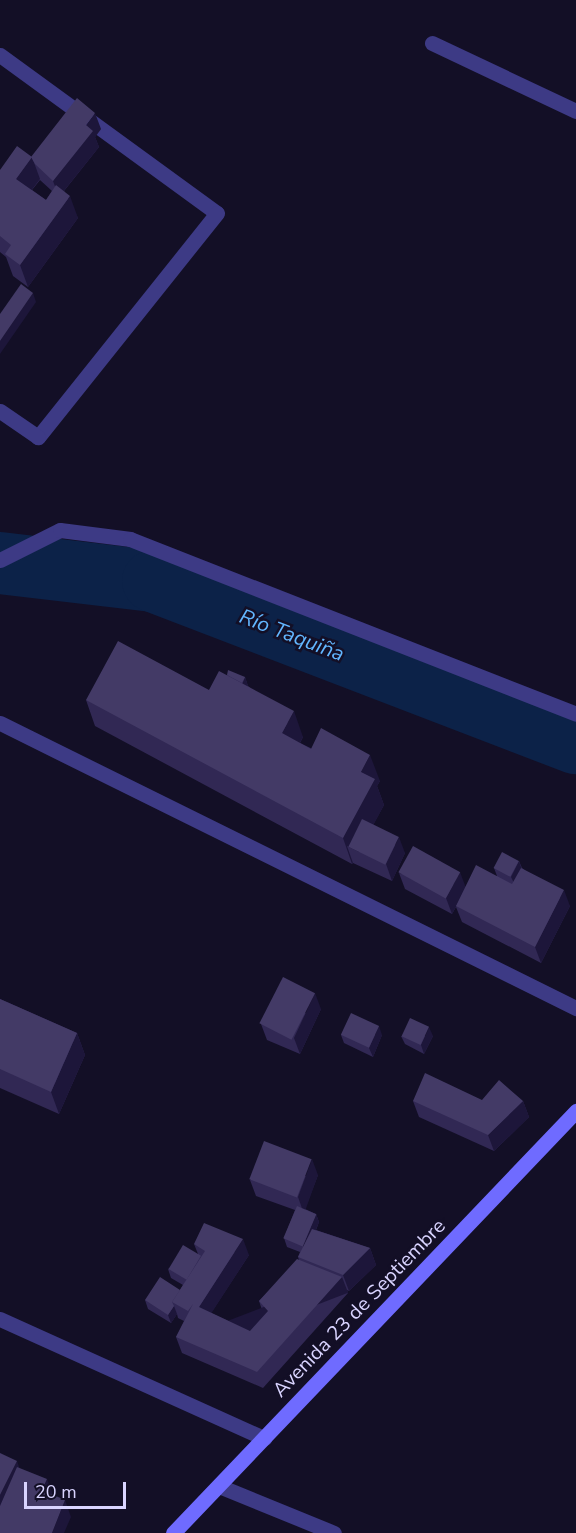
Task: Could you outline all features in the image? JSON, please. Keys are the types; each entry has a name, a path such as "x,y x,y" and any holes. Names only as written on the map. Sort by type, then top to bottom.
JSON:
{"main road":[{"name":"Avenida 23 de Septiembre","path":"173,1533 576,1111"}],"street":[{"path":"432,43 576,111"},
{"path":"0,56 217,213 38,437 0,411"},
{"path":"0,561 60,530 130,539 576,714"},
{"path":"0,723 576,1008"},
{"path":"0,1319 264,1438"},
{"path":"219,1486 334,1533"}],"building":[{"path":"77,98 95,113 86,125 93,131 53,181 31,157"},
{"path":"17,146 32,157 16,179 46,200 56,185 70,196 20,265 5,254 11,245 0,236 0,170"},
{"path":"21,284 33,293 0,341 0,314"},
{"path":"118,641 209,690 219,671 294,711 282,733 311,749 321,728 370,755 361,772 375,779 343,838 86,700"},
{"path":"228,670 245,677 242,683 227,675"},
{"path":"362,819 399,837 385,865 348,847"},
{"path":"413,846 460,872 446,898 398,872"},
{"path":"502,852 519,861 510,877 494,868"},
{"path":"476,865 512,884 521,868 564,890 535,947 456,906"},
{"path":"283,977 315,993 291,1040 259,1023"},
{"path":"0,999 77,1033 51,1092 0,1069"},
{"path":"351,1013 379,1026 369,1048 341,1035"},
{"path":"410,1018 429,1027 421,1045 402,1036"},
{"path":"425,1073 482,1100 499,1080 523,1101 488,1135 413,1101"},
{"path":"264,1141 312,1159 297,1198 249,1179"},
{"path":"297,1206 316,1214 303,1246 283,1238"},
{"path":"204,1223 243,1239 199,1307 250,1331 268,1311 259,1301 297,1259 342,1277 257,1372 176,1337 193,1304 188,1311 172,1302 205,1251 194,1244"},
{"path":"312,1229 370,1248 343,1275 298,1257"},
{"path":"183,1245 201,1256 187,1280 169,1269"},
{"path":"160,1277 180,1290 172,1302 174,1306 168,1315 145,1300"},
{"path":"0,1453 17,1461 0,1495"},
{"path":"17,1467 47,1479 42,1490 65,1500 52,1533 0,1533 0,1506"}],"waterway":[{"name":"Río Taquiña","path":"0,563 153,581 576,743"}]}
